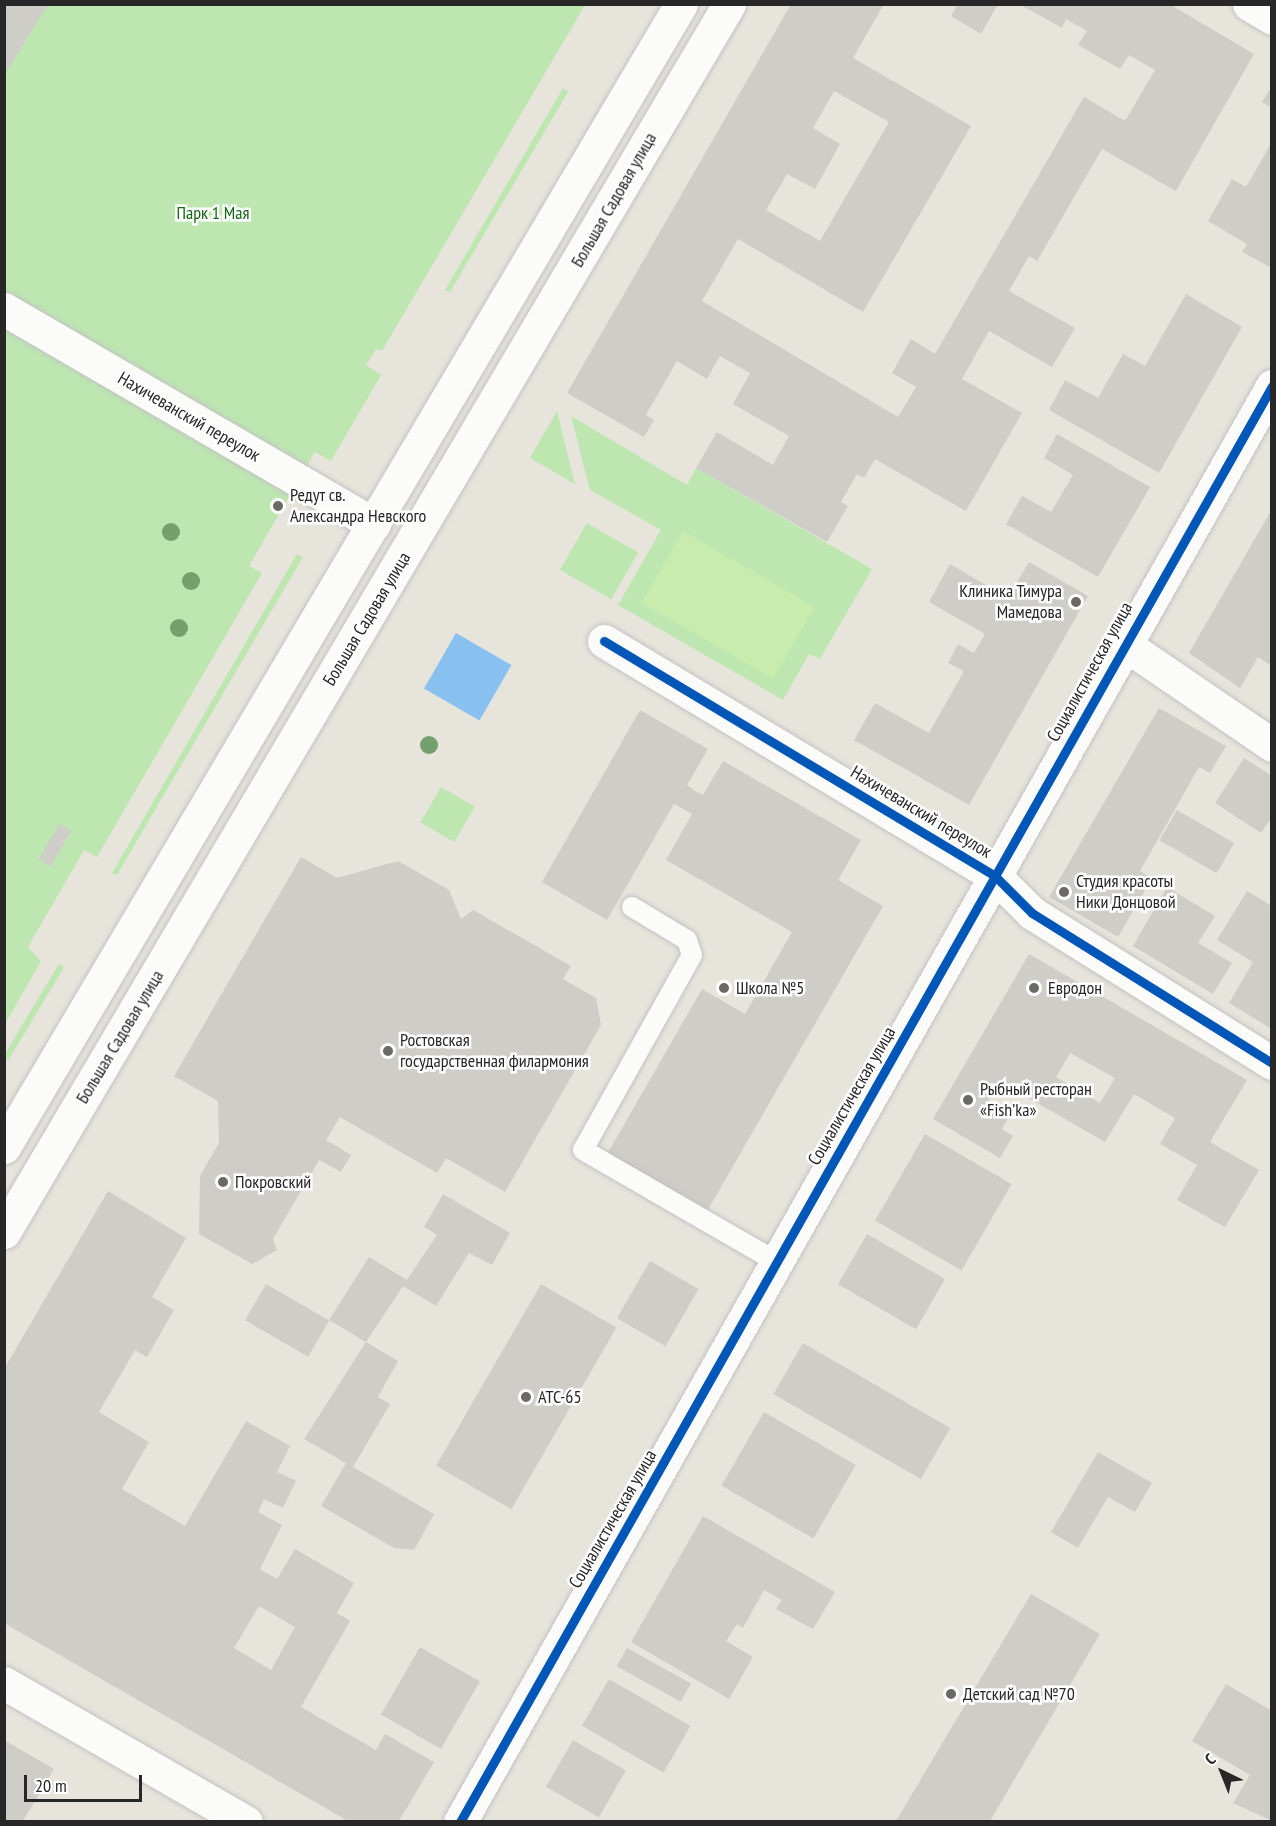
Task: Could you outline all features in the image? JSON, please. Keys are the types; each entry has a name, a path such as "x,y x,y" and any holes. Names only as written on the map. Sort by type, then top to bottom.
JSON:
{"street":[{"path":"4,1147 681,4"},
{"name":"Большая Садовая улица","path":"4,1232 729,4"},
{"path":"1249,4 1272,18"},
{"name":"Нахичеванский переулок","path":"4,309 374,525"},
{"name":"Социалистическая улица","path":"460,1821 1272,386"},
{"name":"Нахичеванский переулок","path":"604,641 995,876 1032,913 1272,1064"},
{"path":"1124,644 1272,745"},
{"path":"4,1683 246,1821"}],"lane":[{"path":"632,907 687,940 692,955 583,1150 777,1262"}],"green space":[{"name":"Парк 1 Мая","path":"5,5 585,5 382,351 376,349 366,365 381,375 331,461 315,452 249,566 262,573 97,857 84,850 28,947 41,961 5,1024"},
{"path":"563,88 568,92 450,292 445,290"},
{"path":"557,411 575,484 530,458"},
{"path":"571,416 687,485 696,468 872,569 820,659 809,654 783,700 618,605 661,530 590,490"},
{"path":"587,523 638,552 611,599 560,570"},
{"path":"683,531 815,607 773,679 642,603"},
{"path":"297,554 303,557 117,875 112,873"},
{"path":"441,787 475,806 454,842 420,823"},
{"path":"59,964 64,967 9,1060 4,1056"}],"water":[{"path":"456,633 511,665 479,720 424,688"}],"building":[{"path":"4,4 48,4 4,76"},
{"path":"791,4 884,4 853,58 971,126 863,312 738,239 702,301 898,417 916,387 892,373 911,339 935,354 1084,97 1125,121 1155,70 1129,55 1120,69 1078,45 1087,31 1066,19 1062,28 1021,5 1171,5 1254,54 1176,191 1102,149 1037,261 1029,256 1009,291 1075,328 1052,367 989,331 962,379 1022,413 966,511 875,459 864,478 857,474 841,502 848,506 827,542 696,468 717,432 773,465 789,436 733,404 750,373 720,356 707,379 677,361 646,415 654,420 644,437 567,393","holes":["834,91 889,122 820,241 766,210 787,174 815,189 840,144 813,128"]},
{"path":"958,4 998,4 981,34 951,16"},
{"path":"1272,86 1272,108 1262,102"},
{"path":"1272,142 1272,268 1242,252 1247,244 1208,221 1232,179 1246,187"},
{"path":"1186,294 1242,327 1159,473 1049,410 1065,380 1098,398 1123,354 1145,366"},
{"path":"1057,434 1150,487 1098,577 1006,524 1022,496 1051,512 1073,475 1044,458"},
{"path":"1272,509 1272,666 1258,657 1240,688 1189,653"},
{"path":"1029,562 1088,596 969,805 854,740 875,703 929,733 964,671 948,663 958,644 974,653 985,634 929,602 950,564 1008,598"},
{"path":"1159,708 1226,746 1210,773 1199,767 1140,871 1152,878 1118,937 1049,897"},
{"path":"640,710 708,749 687,785 695,791 703,795 723,761 861,840 838,880 883,906 706,1213 606,1156 702,989 745,1014 792,932 666,860 692,814 674,804 607,920 542,882"},
{"path":"1244,758 1272,776 1272,817 1261,833 1215,803"},
{"path":"1177,810 1234,843 1217,873 1160,840"},
{"path":"59,824 71,831 51,867 38,860"},
{"name":"Ростовская государственная филармония","path":"301,857 337,878 398,861 449,890 461,919 473,910 571,966 563,979 596,998 601,1025 505,1192 446,1158 437,1173 340,1117 326,1140 351,1155 341,1172 319,1160 273,1239 277,1250 252,1264 199,1234 200,1176 219,1143 218,1101 174,1076"},
{"path":"1167,887 1215,916 1198,943 1232,963 1213,994 1133,946"},
{"path":"1247,891 1272,906 1270,1028 1229,1003 1253,962 1217,940"},
{"path":"1029,954 1247,1080 1210,1142 1259,1170 1225,1227 1177,1200 1197,1165 1160,1144 1175,1118 1134,1094 1105,1142 999,1081 987,1103 1009,1116 1002,1129 1013,1136 1000,1158 933,1119","holes":["1070,1053 1115,1078 1100,1103 1056,1077"]},
{"path":"925,1134 1012,1184 962,1271 875,1221"},
{"path":"108,1191 186,1238 152,1297 174,1310 147,1357 135,1350 99,1412 149,1442 122,1489 185,1526 246,1421 290,1446 277,1472 296,1481 283,1508 264,1499 258,1512 282,1525 260,1569 277,1579 295,1549 354,1583 337,1613 350,1621 301,1707 376,1750 385,1734 434,1762 399,1821 348,1821 4,1623 4,1369","holes":["259,1606 295,1627 271,1670 234,1648"]},
{"path":"443,1194 510,1233 492,1265 469,1253 436,1306 403,1286 366,1342 329,1320 369,1257 407,1280 437,1235 424,1227"},
{"path":"867,1234 945,1279 916,1329 838,1284"},
{"path":"650,1261 698,1289 665,1346 617,1318"},
{"path":"266,1284 329,1320 308,1357 245,1320"},
{"name":"АТС-65","path":"541,1284 616,1328 511,1509 436,1466"},
{"path":"366,1342 398,1361 378,1397 390,1404 353,1467 434,1514 414,1550 394,1548 321,1506 346,1463 304,1439"},
{"path":"803,1343 950,1428 921,1479 774,1394"},
{"path":"764,1412 856,1465 813,1539 722,1486"},
{"path":"1098,1452 1152,1483 1135,1512 1108,1497 1078,1548 1051,1532"},
{"path":"703,1516 835,1592 813,1629 776,1609 782,1600 764,1590 743,1628 737,1624 726,1641 753,1657 729,1699 631,1642"},
{"path":"1031,1594 1100,1634 990,1821 896,1821"},
{"path":"420,1647 480,1682 441,1749 381,1715"},
{"path":"627,1648 691,1683 681,1702 617,1666"},
{"path":"609,1679 690,1726 663,1773 582,1726"},
{"path":"1226,1684 1272,1711 1272,1821 1233,1803 1250,1775 1192,1741"},
{"path":"4,1740 54,1769 23,1821 4,1821"},
{"path":"573,1740 626,1770 599,1817 546,1787"}],"cycle path":[{"path":"460,1822 1272,386"},
{"path":"604,641 995,876 1032,913 1272,1063"}],"place":[{"name":"Редут св. Александра Невского","path":"278,506"},
{"name":"Клиника Тимура Мамедова","path":"1076,602"},
{"name":"Студия красоты Ники Донцовой","path":"1064,892"},
{"name":"Школа №5","path":"724,988"},
{"name":"Евродон","path":"1034,988"},
{"name":"Ростовская государственная филармония","path":"388,1051"},
{"name":"Рыбный ресторан «Fish’ka»","path":"968,1100"},
{"name":"Покровский","path":"223,1182"},
{"name":"АТС-65","path":"526,1397"},
{"name":"Детский сад №70","path":"951,1694"}]}
